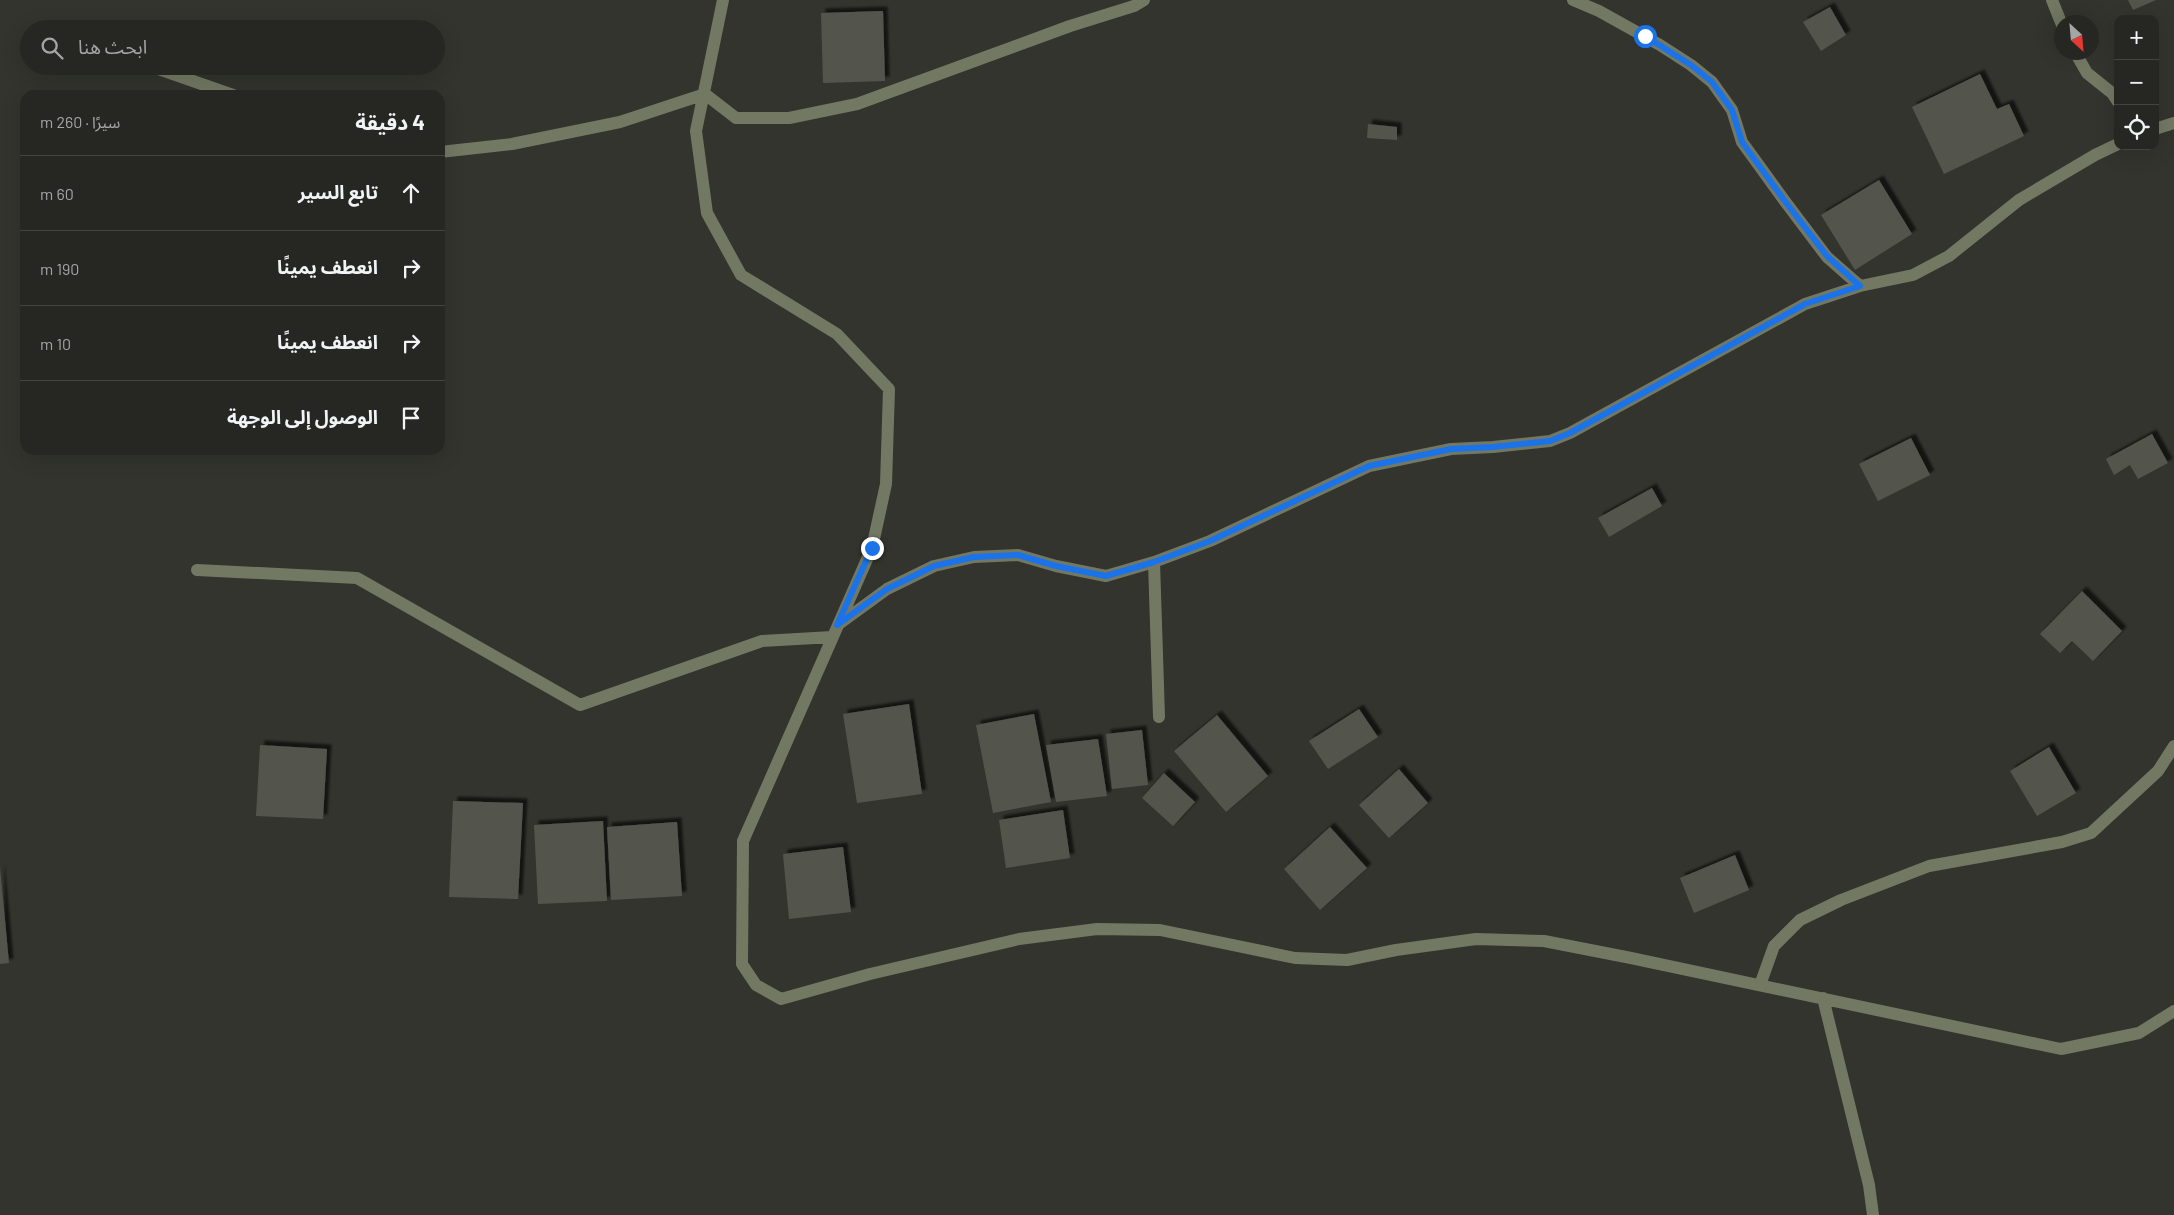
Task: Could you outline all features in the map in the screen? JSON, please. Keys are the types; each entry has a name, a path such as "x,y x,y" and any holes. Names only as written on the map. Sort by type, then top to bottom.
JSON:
{"street":[{"path":"723,0 696,131 707,213 741,275 836,334 889,389 886,484 872,548 743,841 742,964 756,985 781,999 870,974 1019,939 1097,929 1160,930 1295,958 1347,960 1396,950 1476,939 1544,941 2061,1049 2139,1033 2174,1012"},
{"path":"705,94 736,118 789,118 857,104 1070,26 1134,6 1144,0"},
{"path":"1574,0 1599,11 1660,44 1712,82 1732,110 1742,142 1779,193 1827,256 1860,286"},
{"path":"2052,0 2058,15"},
{"path":"2080,60 2088,74 2114,96"},
{"path":"176,75 219,90"},
{"path":"445,151 512,144 620,122 705,94"},
{"path":"2159,128 2174,123"},
{"path":"837,625 887,589 934,566 974,557 1018,555 1056,566 1106,576 1154,562 1210,541 1369,466 1451,449 1550,441 1570,433 1805,304 1860,286 1913,275 1949,256 2019,200 2095,155 2114,146"},
{"path":"1154,562 1158,717"},
{"path":"197,570 357,578 580,705 762,641 832,638"},
{"path":"1760,985 1774,946 1800,920 1841,900 1928,866 2062,842 2091,833 2158,771 2174,746"},
{"path":"1823,998 1869,1185 1873,1215"}],"building":[{"path":"2128,0 2156,0 2133,10"},
{"path":"1830,7 1846,35 1821,51 1803,22"},
{"path":"883,11 885,81 823,83 821,13"},
{"path":"1980,74 1997,109 2009,104 2024,136 1944,174 1912,107"},
{"path":"1368,124 1397,127 1397,140 1367,138"},
{"path":"1879,180 1912,234 1855,270 1821,215"},
{"path":"2152,434 2168,463 2138,479 2130,465 2114,475 2106,459"},
{"path":"1911,438 1930,475 1878,501 1859,464"},
{"path":"1652,488 1662,506 1609,537 1598,518"},
{"path":"2082,591 2122,631 2093,661 2072,641 2060,653 2040,634"},
{"path":"909,704 922,794 857,803 843,714"},
{"path":"1359,709 1378,737 1328,769 1309,741"},
{"path":"1034,714 1051,802 993,813 976,725"},
{"path":"1217,715 1268,776 1226,812 1174,751"},
{"path":"1142,730 1148,785 1112,789 1106,734"},
{"path":"1098,739 1107,796 1056,802 1046,745"},
{"path":"260,745 327,749 323,819 256,816"},
{"path":"2049,747 2076,793 2037,816 2010,771"},
{"path":"1399,769 1428,803 1389,838 1359,805"},
{"path":"1164,773 1195,802 1173,826 1142,798"},
{"path":"453,801 523,803 518,899 449,897"},
{"path":"1063,810 1070,858 1006,868 999,820"},
{"path":"603,821 607,901 538,904 534,825"},
{"path":"677,822 682,896 611,900 607,827"},
{"path":"1330,827 1367,868 1320,910 1284,869"},
{"path":"843,847 851,912 789,919 783,854"},
{"path":"1735,855 1749,890 1694,913 1680,878"},
{"path":"0,867 9,963 0,964"}],"route":[{"path":"872,548 837,625 887,589 934,566 974,557 1018,555 1056,566 1106,576 1154,562 1210,541 1369,466 1451,449 1550,441 1570,433 1805,304 1860,286 1827,256 1784,200 1742,142 1732,110 1712,82 1691,65 1645,36"}]}
